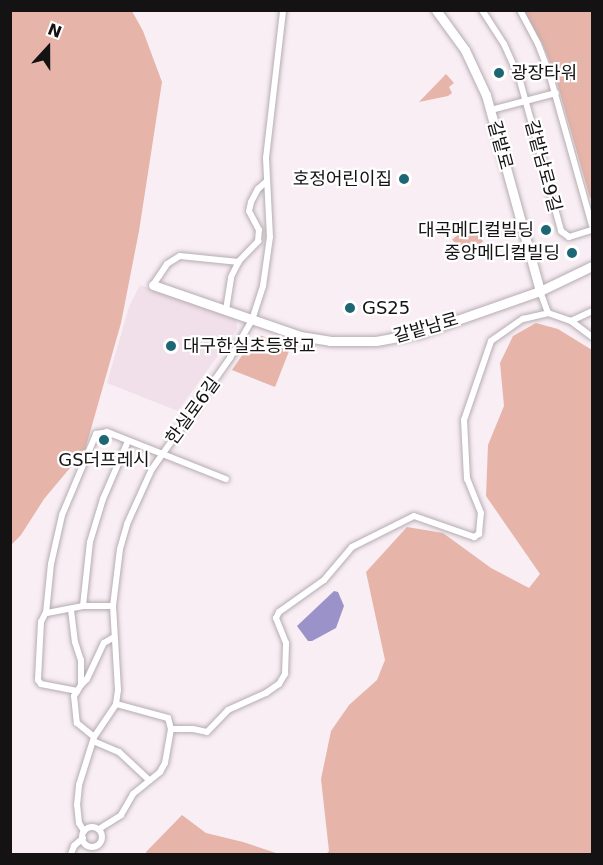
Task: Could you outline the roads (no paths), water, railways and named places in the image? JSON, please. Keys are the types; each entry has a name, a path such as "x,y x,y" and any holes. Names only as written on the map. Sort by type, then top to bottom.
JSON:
{"main road":[{"name":"갈밭로","path":"436,10 476,69 490,110 540,291"},
{"name":"갈밭남로","path":"153,285 300,336 330,341 376,341 420,333 540,291 592,266"}],"street":[{"name":"한실로6길","path":"116,704 118,690 113,606 120,549 127,524 145,482 162,454 230,358 252,320 266,272 270,229 267,181 268,129 283,10"},
{"path":"482,10 504,44 526,101"},
{"name":"갈밭남로9길","path":"520,10 538,44 555,93 592,225"},
{"path":"490,110 555,93"},
{"name":"갈밭남로9길","path":"526,101 561,231 569,237 592,230"},
{"path":"226,310 231,278 239,262 258,241 259,231 249,211 258,189 267,181"},
{"path":"259,231 270,229"},
{"path":"153,285 166,264 180,256 239,262"},
{"path":"540,291 548,313"},
{"path":"571,321 592,311"},
{"path":"171,729 193,729 207,732 228,710 266,693 279,684 285,674 286,643 276,618 279,612 324,580 352,547 414,516 474,537 479,534 481,513 467,479 465,420 491,341 523,319 548,313 571,321 592,337"},
{"path":"79,688 41,684 38,680 41,622 46,612 51,564 60,525 96,434 107,432 226,479"},
{"path":"83,606 93,533 112,477 128,441"},
{"path":"46,612 71,610 83,606 113,606"},
{"path":"71,610 75,642 81,660 79,688"},
{"path":"114,637 104,643 87,679 74,696 76,723 93,739 119,752 149,780"},
{"path":"116,704 168,718 171,729 165,764 160,772 133,794 121,815 99,829 102,838 97,845 88,845 79,823 76,805 82,774 93,739 116,704"},
{"path":"71,855 74,846 83,835 93,827 99,829"}],"place":[{"name":"광장타워","path":"499,73"},
{"name":"호정어린이집","path":"404,179"},
{"name":"대곡메디컬빌딩","path":"546,230"},
{"name":"중앙메디컬빌딩","path":"572,253"},
{"name":"GS25","path":"350,308"},
{"name":"대구한실초등학교","path":"171,346"},
{"name":"GS더프레시","path":"104,440"}]}
